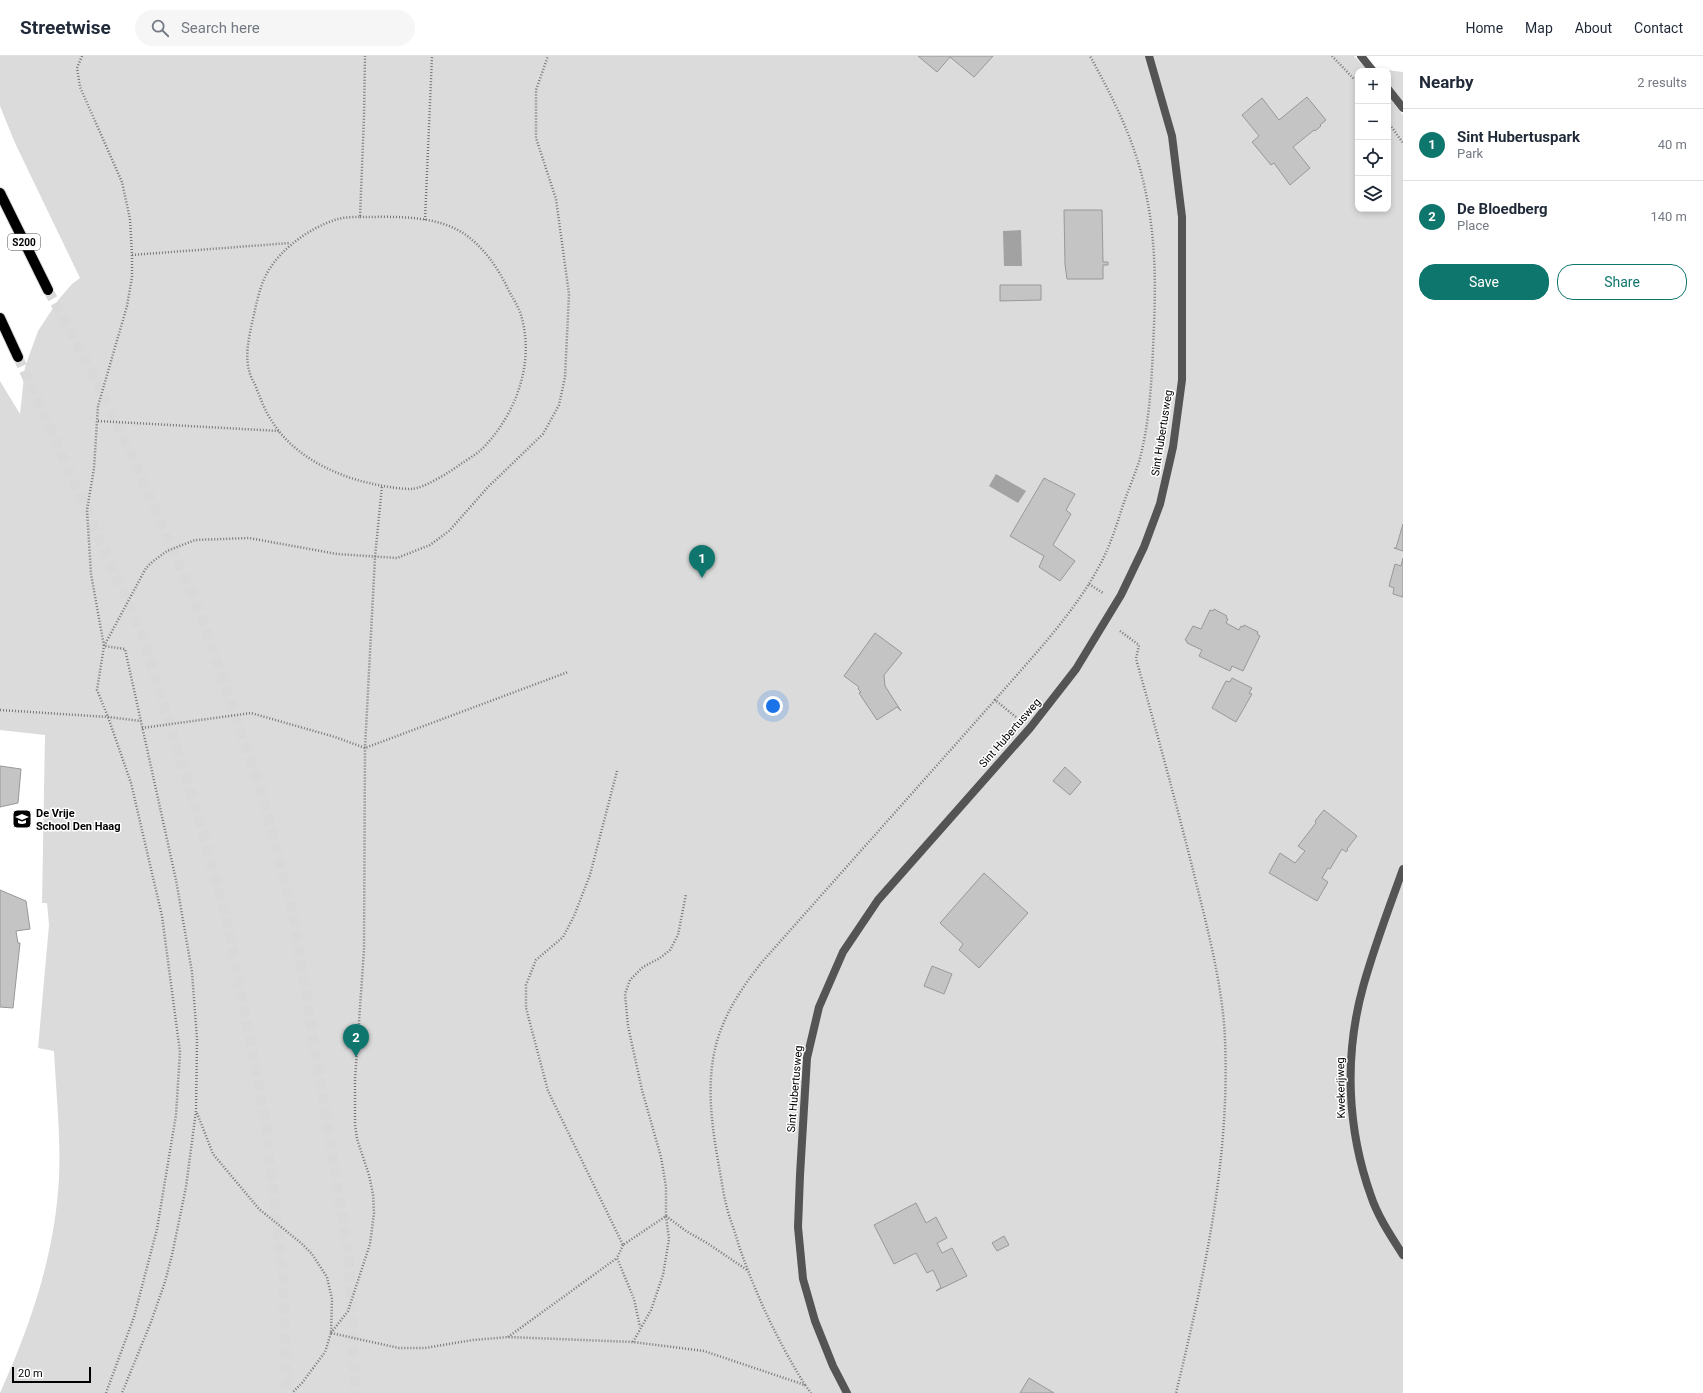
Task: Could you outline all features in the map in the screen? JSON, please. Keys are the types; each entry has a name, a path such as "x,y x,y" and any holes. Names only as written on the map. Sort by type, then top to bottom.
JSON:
{"main road":[{"name":"S200","path":"0,194 48,290"},
{"path":"0,318 18,357"}],"street":[{"name":"Sint Hubertusweg","path":"847,1393 833,1366 816,1321 803,1279 798,1227 807,1058 819,1007 843,952 878,900 1030,728 1076,669 1116,602 1122,595 1144,547 1160,504 1173,447 1182,380 1182,217 1172,136 1149,56"},
{"path":"1361,56 1371,68"},
{"path":"1391,93 1403,108"},
{"name":"Kwekerijweg","path":"1403,869 1363,987 1355,1021 1350,1070 1352,1122 1371,1197 1388,1232 1403,1254"}],"path":[{"path":"82,56 77,68 80,87 122,182 130,219 132,255 132,277 127,306 98,406 94,468 87,510 90,574 104,646"},
{"path":"360,217 365,56"},
{"path":"425,220 432,56"},
{"path":"106,1393 134,1317 157,1229 176,1115 180,1052 162,916 131,783 108,716 96,690 104,646 146,568 167,551 195,540 249,538 337,554 397,558 430,545 449,531 488,487 543,434 558,405 565,377 569,294 556,199 536,138 536,90 548,56"},
{"path":"994,700 1065,618 1089,584 1102,560 1113,534 1139,461 1152,387 1155,303 1150,216 1145,188 1122,118 1090,56"},
{"path":"1332,56 1355,80"},
{"path":"1391,126 1403,143"},
{"path":"394,217 425,220 444,225 465,234 485,252 500,271 520,313 526,343 523,376 513,406 500,428 482,449 445,475 414,489 382,486 332,472 308,457 279,431 264,408 248,370 248,345 258,297 268,272 291,243 317,227 340,218 394,217"},
{"path":"132,255 291,243"},
{"path":"98,421 279,431"},
{"path":"330,1333 348,1311 370,1244 374,1213 373,1194 369,1175 357,1139 355,1124 355,1079 364,950 365,748 375,557 382,486"},
{"path":"1089,584 1116,602 1119,630 1139,646 1136,659 1165,761 1202,906 1221,997 1225,1039 1223,1140 1219,1186 1195,1313 1176,1393"},
{"path":"104,646 125,649 176,880 192,972 196,1039 196,1111 186,1187 165,1282 151,1322 122,1393"},
{"path":"142,728 251,713 335,737 365,748 568,672"},
{"path":"0,710 108,716 141,720"},
{"path":"617,771 585,889 574,916 563,936 536,960 526,985 526,1008 548,1091 622,1245"},
{"path":"633,1342 651,1310 663,1275 669,1239 666,1216 666,1187 661,1157 642,1090 628,1026 625,994 630,980 643,967 660,958 670,950 678,935 686,894"},
{"path":"196,1111 213,1154 259,1209 301,1243 312,1254 327,1277 332,1299 330,1333 325,1352 302,1383 292,1393"},
{"path":"508,1337 617,1258 622,1245 666,1216"},
{"path":"666,1216 686,1231 748,1270"},
{"path":"617,1258 634,1299 640,1328"},
{"path":"330,1333 399,1348 425,1348 473,1340 508,1337 633,1342 704,1351 805,1385 811,1393"}],"shaded area":[{"path":"0,56 1354,56 1366,68 1355,68 1355,212 1391,212 1391,100 1403,115 1403,1393 0,1393 22,1341 40,1288 47,1261 57,1206 59,1178 59,1130 54,1051 38,1048 49,925 47,903 42,903 45,735 0,730 0,381 20,414 25,367 38,331 59,299 72,284 80,278 15,143 0,106"},
{"path":"1391,71 1403,72 1403,102 1391,86"},
{"path":"1021,230 1022,266 1004,266 1003,231"},
{"path":"996,474 1026,491 1018,503 989,486"}],"building":[{"path":"918,56 993,56 974,77 950,57 937,72"},
{"path":"1307,97 1326,120 1315,131 1314,130 1293,147 1310,168 1290,185 1274,163 1271,165 1252,142 1259,136 1242,115 1262,98 1279,120"},
{"path":"1064,210 1102,210 1103,262 1108,262 1108,265 1103,265 1103,279 1067,279 1065,264"},
{"path":"1000,285 1041,285 1041,300 1000,301"},
{"path":"1044,478 1075,494 1066,510 1071,514 1053,545 1075,561 1060,581 1039,567 1044,556 1010,536"},
{"path":"1403,524 1403,551 1394,548 1396,548"},
{"path":"1403,558 1403,597 1393,594 1394,588 1389,586 1395,564 1401,566"},
{"path":"1214,609 1227,616 1226,618 1228,619 1226,623 1239,630 1241,626 1243,627 1244,625 1258,632 1257,634 1260,636 1243,671 1232,666 1230,671 1199,656 1202,650 1187,643 1185,640 1193,626 1201,629 1210,610 1213,611"},
{"path":"875,633 902,653 884,675 885,686 901,711 897,707 877,720 859,693 861,692 858,689 859,687 844,676"},
{"path":"1232,678 1252,688 1249,693 1252,694 1236,722 1212,708 1226,681 1230,682"},
{"path":"0,766 21,769 18,803 0,807"},
{"path":"1065,767 1081,782 1070,795 1053,781"},
{"path":"1324,810 1357,836 1347,849 1348,850 1346,852 1342,849 1330,869 1328,868 1322,878 1328,882 1317,901 1269,873 1280,853 1295,863 1305,851 1298,846"},
{"path":"984,873 1028,913 979,968 959,950 963,944 940,923"},
{"path":"0,890 26,901 30,929 16,931 18,943 20,943 13,1008 0,1007"},
{"path":"932,966 952,974 944,994 924,986"},
{"path":"916,1203 926,1223 936,1217 947,1238 937,1243 942,1253 952,1248 967,1276 936,1291 941,1287 933,1270 927,1273 916,1253 894,1264 874,1225"},
{"path":"1004,1236 1009,1245 997,1251 992,1243"},
{"path":"1029,1378 1054,1393 1020,1393"}],"tunnel":[{"path":"48,290 74,337 119,427 201,615 264,801 292,908 349,1257 355,1393"},
{"path":"18,357 141,632 200,822 228,926 265,1118 283,1276 287,1393"}],"place":[{"name":"Sint Hubertuspark","path":"702,578"},
{"name":"De Vrije School Den Haag","path":"22,819"},
{"name":"De Bloedberg","path":"356,1057"}]}
